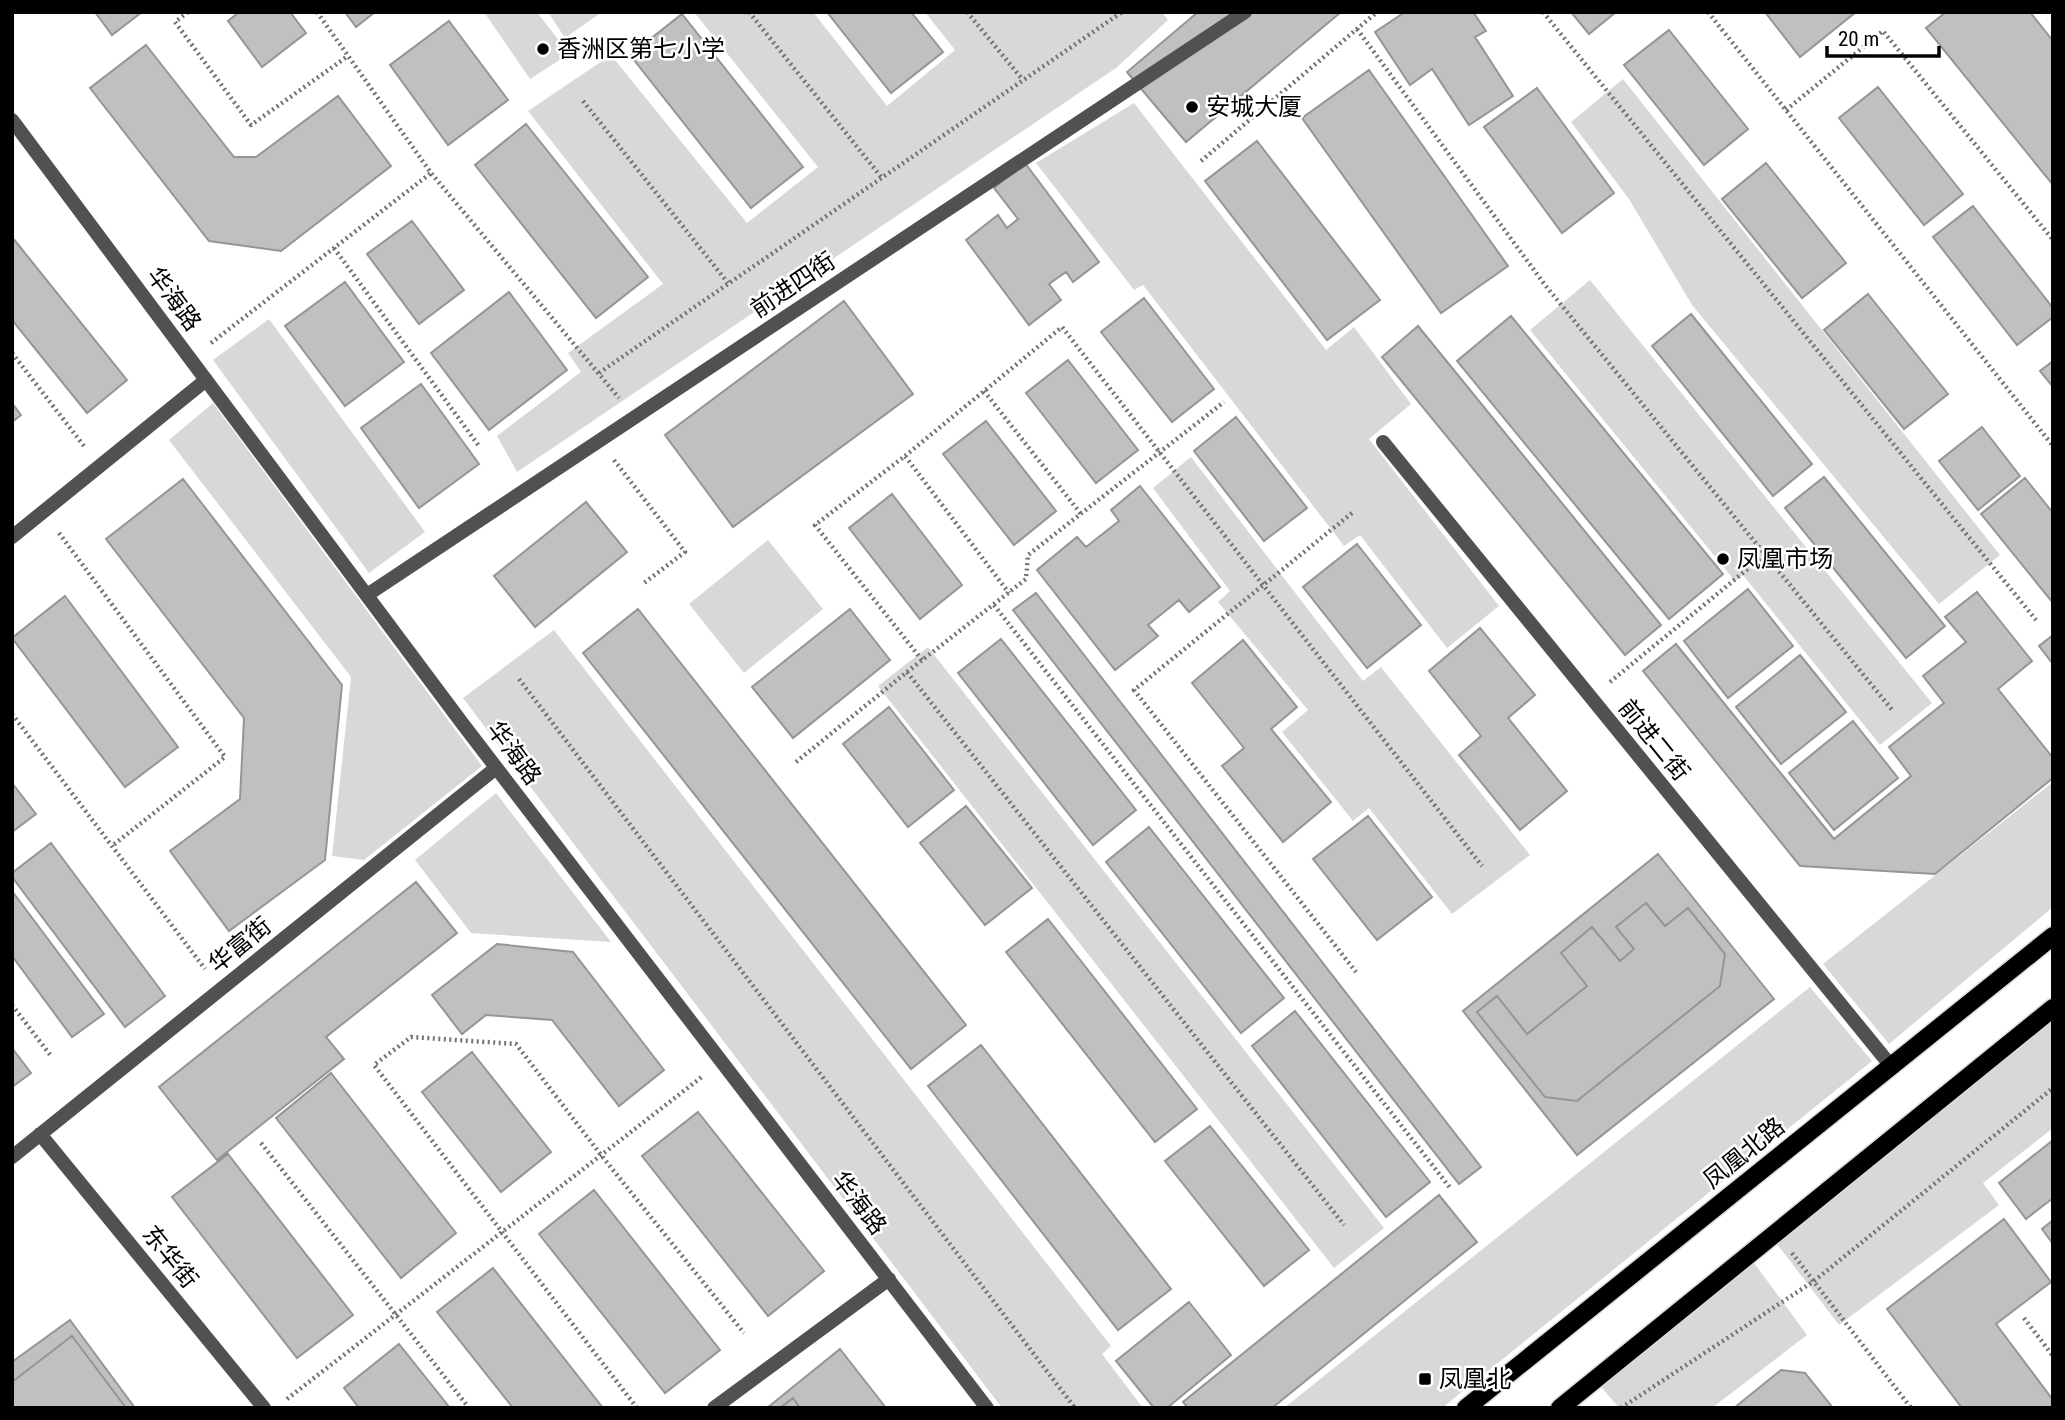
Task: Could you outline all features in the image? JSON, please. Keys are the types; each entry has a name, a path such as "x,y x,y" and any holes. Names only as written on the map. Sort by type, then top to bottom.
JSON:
{"main road":[{"name":"凤凰北路","path":"1466,1408 2053,936"},
{"path":"1560,1408 2053,1008"}],"street":[{"name":"前进四街","path":"367,595 1245,12"},
{"name":"华海路","path":"12,120 496,768 987,1408"},
{"path":"12,537 206,380"},
{"name":"前进二街","path":"1382,442 1891,1066"},
{"name":"华富街","path":"12,1157 496,768"},
{"name":"东华街","path":"40,1135 264,1408"},
{"path":"714,1408 889,1279"}],"path":[{"path":"188,12 175,22 251,125 348,56"},
{"path":"317,12 431,173 635,417"},
{"path":"749,12 882,178"},
{"path":"967,12 1023,80"},
{"path":"599,373 1122,12"},
{"path":"1201,161 1377,12"},
{"path":"1543,12 2036,620"},
{"path":"1708,12 2053,446"},
{"path":"1357,29 1545,285 1894,711"},
{"path":"1786,110 1883,32 2053,240"},
{"path":"583,101 728,284"},
{"path":"191,359 431,173"},
{"path":"334,248 480,446"},
{"path":"922,660 816,525 1062,327 1482,866"},
{"path":"12,353 99,466"},
{"path":"984,391 1081,514"},
{"path":"796,762 1026,579 1028,555 1224,402"},
{"path":"600,441 685,551 644,583"},
{"path":"905,456 1009,593"},
{"path":"44,511 225,757 112,846"},
{"path":"1352,513 1134,690 1356,972"},
{"path":"1591,698 1766,554"},
{"path":"994,604 1451,1189"},
{"path":"907,672 1344,1225"},
{"path":"519,679 1075,1408"},
{"path":"12,714 221,989"},
{"path":"12,1004 51,1056"},
{"path":"637,1408 374,1065 411,1037 516,1044 744,1333"},
{"path":"286,1399 722,1061"},
{"path":"1621,1408 1814,1281 2053,1088"},
{"path":"261,1143 469,1408"},
{"path":"1776,1233 1911,1408"},
{"path":"2024,1318 2053,1356"}],"shaded area":[{"path":"484,12 537,12 569,54 530,79"},
{"path":"548,12 602,12 565,38"},
{"path":"694,12 813,12 887,106 955,50 925,12 1162,12 1168,20 1116,68 517,472 497,436 581,372 568,353 663,284 528,111 611,55 747,223 818,167"},
{"path":"1623,79 2000,555 1939,604 1692,305 1629,199 1571,122"},
{"path":"1134,103 1326,350 1354,327 1411,404 1369,439 1499,606 1447,648 1360,535 1344,546 1143,285 1134,290 1036,163"},
{"path":"1590,280 1932,703 1880,745 1743,575 1735,581 1530,330"},
{"path":"269,319 425,532 369,573 213,360"},
{"path":"213,403 482,766 364,860 332,856 351,677 169,440"},
{"path":"1191,457 1363,681 1381,667 1530,855 1452,914 1369,808 1353,821 1282,732 1308,710 1218,602 1230,591 1153,488"},
{"path":"768,540 823,609 744,673 689,604"},
{"path":"554,630 1111,1346 1102,1354 1143,1408 1002,1408 463,698"},
{"path":"928,647 1384,1228 1334,1268 878,686"},
{"path":"2053,782 2053,907 1889,1044 1823,964"},
{"path":"496,793 611,942 471,933 415,860"},
{"path":"1810,987 1872,1061 1442,1408 1284,1408"},
{"path":"2053,1015 2053,1128 1983,1183 1999,1205 1839,1325 1777,1244"},
{"path":"1749,1256 1807,1335 1712,1408 1619,1408 1598,1383"}],"building":[{"path":"95,12 142,12 112,35"},
{"path":"239,12 290,12 306,33 262,67 228,21"},
{"path":"345,12 375,12 356,27"},
{"path":"827,12 911,12 943,52 891,93"},
{"name":"安城大厦","path":"1198,12 1341,12 1186,142 1127,72"},
{"path":"1405,12 1473,12 1486,31 1475,37 1513,96 1469,125 1432,69 1410,85 1375,32"},
{"path":"1571,12 1616,12 1589,34"},
{"path":"1765,12 1856,12 1800,57"},
{"path":"1946,12 2030,12 2053,41 2053,185 1926,28"},
{"path":"682,14 803,167 751,208 630,55"},
{"path":"449,21 508,100 448,145 390,65"},
{"path":"1669,30 1748,129 1704,165 1624,65"},
{"path":"146,45 234,157 256,157 338,96 391,166 281,251 209,241 90,88"},
{"path":"1369,70 1508,266 1441,313 1302,118"},
{"path":"1878,87 1963,194 1924,225 1839,118"},
{"path":"1537,88 1614,193 1562,233 1484,127"},
{"path":"526,124 648,277 596,318 475,165"},
{"path":"1257,141 1380,300 1327,340 1205,181"},
{"path":"1025,163 1099,262 1073,282 1066,272 1049,284 1061,300 1029,325 966,240 998,215 1007,228 1018,219 994,188"},
{"path":"1766,163 1846,263 1802,298 1722,199"},
{"path":"1973,206 2053,308 2053,317 2017,345 1933,237"},
{"path":"412,221 464,290 419,324 367,254"},
{"path":"12,237 127,380 87,413 12,320"},
{"path":"345,282 404,362 345,406 285,326"},
{"path":"509,292 567,370 489,430 431,353"},
{"path":"1868,294 1948,394 1904,429 1824,330"},
{"path":"1144,298 1214,389 1172,422 1101,332"},
{"path":"844,301 913,394 733,527 665,435"},
{"path":"1691,314 1812,464 1773,496 1652,346"},
{"path":"1511,316 1723,574 1669,619 1457,361"},
{"path":"1418,326 1661,625 1625,655 1382,357"},
{"path":"1068,360 1138,450 1096,483 1026,393"},
{"path":"2053,361 2053,387 2040,371"},
{"path":"421,384 479,464 419,508 361,428"},
{"path":"12,403 21,415 12,422"},
{"path":"1236,417 1307,508 1264,541 1194,451"},
{"path":"986,421 1056,511 1014,545 943,454"},
{"path":"1982,427 2020,476 1978,510 1939,461"},
{"path":"1824,477 1945,626 1906,658 1785,508"},
{"path":"2025,478 2053,513 2053,603 1981,514"},
{"path":"183,479 342,685 325,860 229,931 170,851 240,799 244,718 106,539"},
{"path":"1140,486 1220,587 1189,612 1179,600 1148,625 1158,636 1115,670 1037,570 1077,537 1086,547 1119,521 1111,510"},
{"path":"892,494 962,585 920,619 849,528"},
{"path":"586,502 627,552 535,627 494,576"},
{"path":"1357,544 1421,625 1367,668 1303,587"},
{"path":"1748,589 1793,646 1728,698 1684,641"},
{"path":"1977,592 2032,661 1998,689 2053,758 2053,778 1935,874 1800,866 1643,671 1676,644 1834,839 1911,776 1889,747 1944,703 1923,676 1966,642 1945,617"},
{"path":"1036,593 1481,1167 1459,1184 1013,610"},
{"path":"65,596 178,747 125,787 12,638"},
{"path":"638,609 966,1025 911,1069 583,653"},
{"path":"850,609 890,660 793,738 752,687"},
{"path":"1480,628 1535,695 1508,718 1567,791 1520,830 1459,755 1481,736 1429,671"},
{"path":"2053,635 2053,664 2039,646"},
{"path":"1001,639 1136,810 1093,845 958,673"},
{"path":"1243,640 1297,707 1271,729 1331,802 1283,842 1222,766 1244,748 1192,683"},
{"path":"1800,655 1846,712 1781,764 1736,707"},
{"path":"889,707 954,790 908,827 843,744"},
{"path":"1853,721 1898,778 1834,830 1789,773"},
{"path":"12,783 36,814 12,832"},
{"path":"966,806 1032,888 985,925 920,843"},
{"path":"1368,816 1432,897 1377,940 1313,859"},
{"path":"1149,827 1284,998 1241,1033 1106,862"},
{"path":"51,843 165,996 125,1027 12,877 12,873"},
{"path":"1658,854 1774,999 1577,1155 1463,1011"},
{"path":"416,882 457,933 326,1037 344,1059 217,1160 159,1087"},
{"path":"12,891 104,1014 72,1037 12,956"},
{"path":"1646,903 1665,926 1688,908 1725,954 1720,986 1577,1101 1545,1097 1477,1012 1497,996 1527,1034 1587,986 1561,953 1592,927 1620,961 1634,949 1616,927"},
{"path":"1048,919 1197,1109 1155,1142 1006,952"},
{"path":"497,944 573,952 664,1070 619,1106 552,1020 486,1015 462,1034 432,995"},
{"path":"1295,1011 1430,1182 1386,1217 1252,1046"},
{"path":"981,1045 1171,1289 1118,1330 928,1086"},
{"path":"12,1048 31,1073 12,1087"},
{"path":"472,1052 551,1152 501,1192 422,1092"},
{"path":"331,1073 456,1233 401,1278 276,1118"},
{"path":"698,1112 824,1271 768,1316 642,1156"},
{"path":"1210,1126 1309,1250 1264,1286 1165,1161"},
{"path":"2053,1140 2053,1198 2026,1219 1999,1183"},
{"path":"228,1154 353,1315 297,1358 172,1197"},
{"path":"594,1190 720,1350 665,1393 539,1234"},
{"path":"1439,1195 1477,1242 1272,1408 1188,1408 1183,1402"},
{"path":"2004,1219 2051,1282 1996,1324 2053,1400 2053,1408 1962,1408 1887,1309"},
{"path":"2053,1220 2053,1244 2042,1229"},
{"path":"493,1268 603,1408 513,1408 437,1312"},
{"path":"1189,1302 1231,1355 1167,1408 1154,1408 1116,1361"},
{"path":"70,1320 135,1408 12,1408 12,1362"},
{"path":"72,1336 126,1408 12,1408 12,1382"},
{"path":"399,1344 450,1408 359,1408 344,1388"},
{"path":"840,1349 886,1408 767,1408"},
{"path":"1781,1370 1805,1373 1833,1408 1734,1408"},
{"path":"793,1398 800,1408 780,1408"}],"place":[{"name":"香洲区第七小学","path":"543,49"},
{"name":"安城大厦","path":"1192,107"},
{"name":"凤凰市场","path":"1723,559"},
{"name":"凤凰北","path":"1425,1379"}]}
